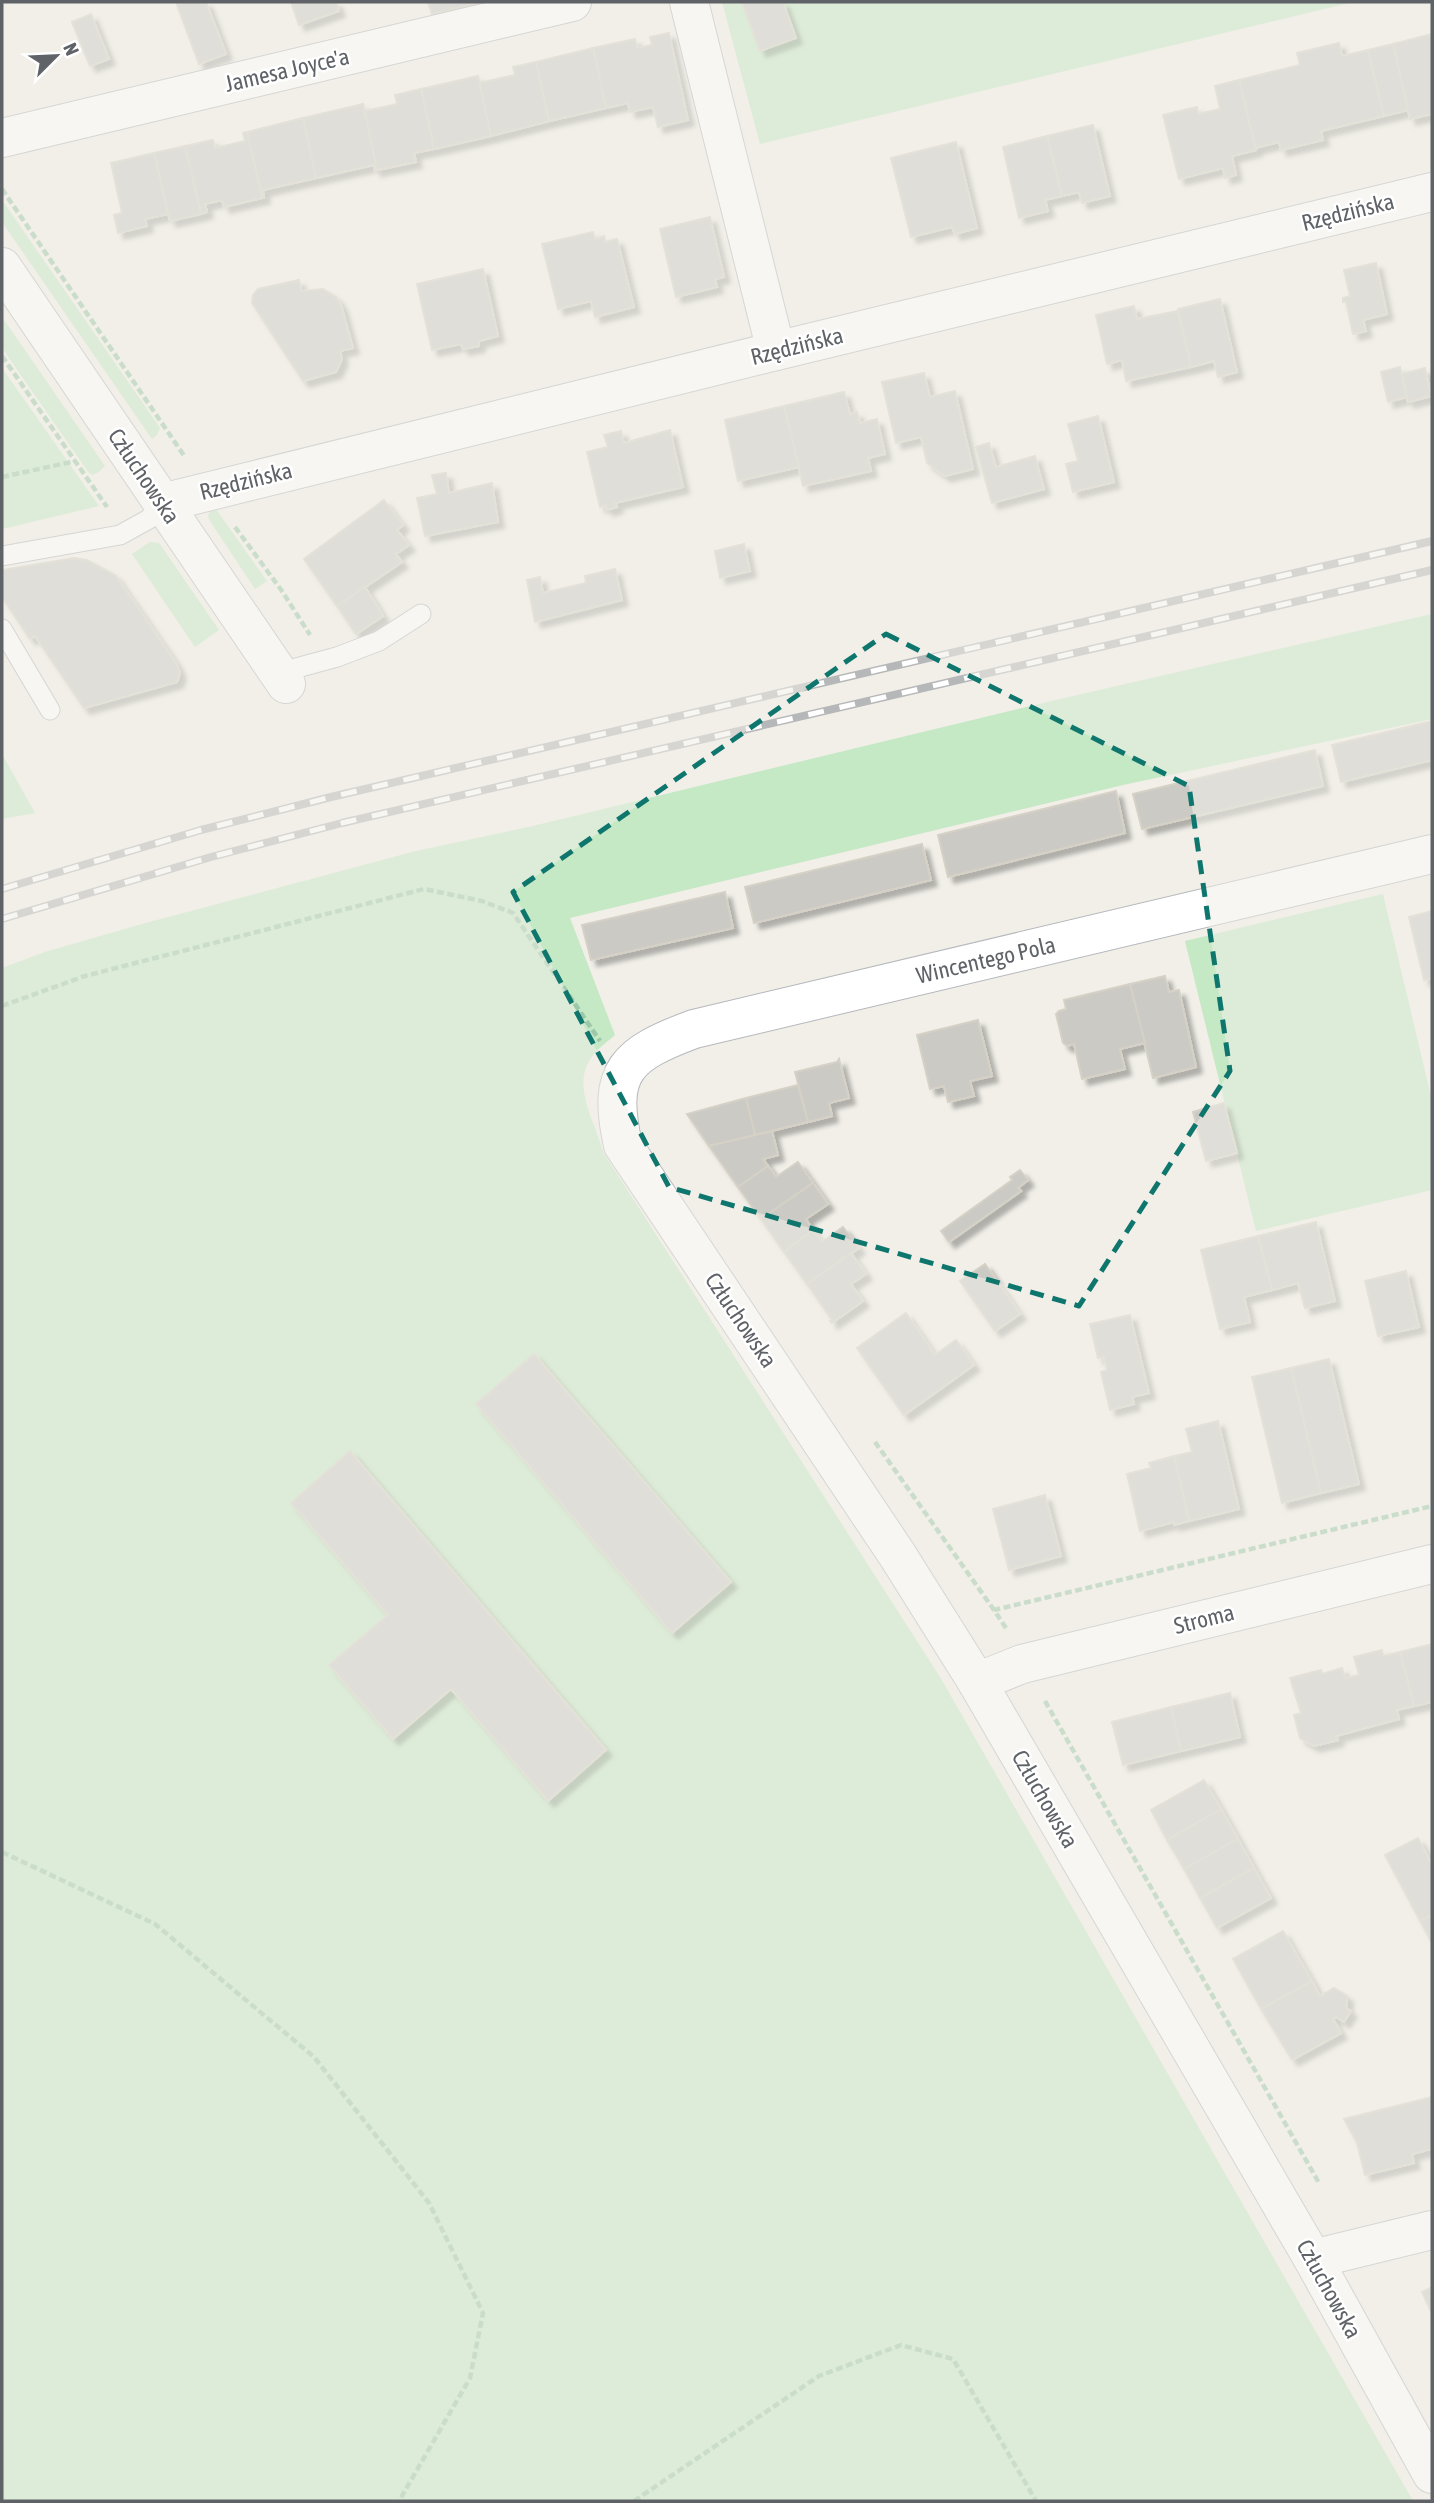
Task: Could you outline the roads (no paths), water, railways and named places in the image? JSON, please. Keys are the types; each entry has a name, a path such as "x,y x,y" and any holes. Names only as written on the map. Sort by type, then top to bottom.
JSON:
{"street":[{"name":"Jamesa Joyce'a","path":"2,138 572,2"},
{"path":"689,2 776,351"},
{"name":"Rzędzińska","path":"162,503 1432,192"},
{"name":"Człuchowska","path":"2,268 282,678"},
{"name":"Wincentego Pola","path":"623,1144 618,1120 617,1094 623,1073 638,1054 658,1042 694,1029 1432,854"},
{"name":"Człuchowska","path":"623,1144 898,1556 977,1682 1312,2259 1432,2474"},
{"name":"Stroma","path":"977,1682 1022,1664 1432,1564"},
{"path":"1312,2259 1432,2230"}],"lane":[{"path":"2,556 124,532 149,519 162,503"},
{"path":"282,678 379,641 421,614"},
{"path":"2,629 50,710"}],"railway":[{"path":"2,889 201,830 331,797 1432,541"},
{"path":"2,919 211,857 342,823 1432,570"}]}
